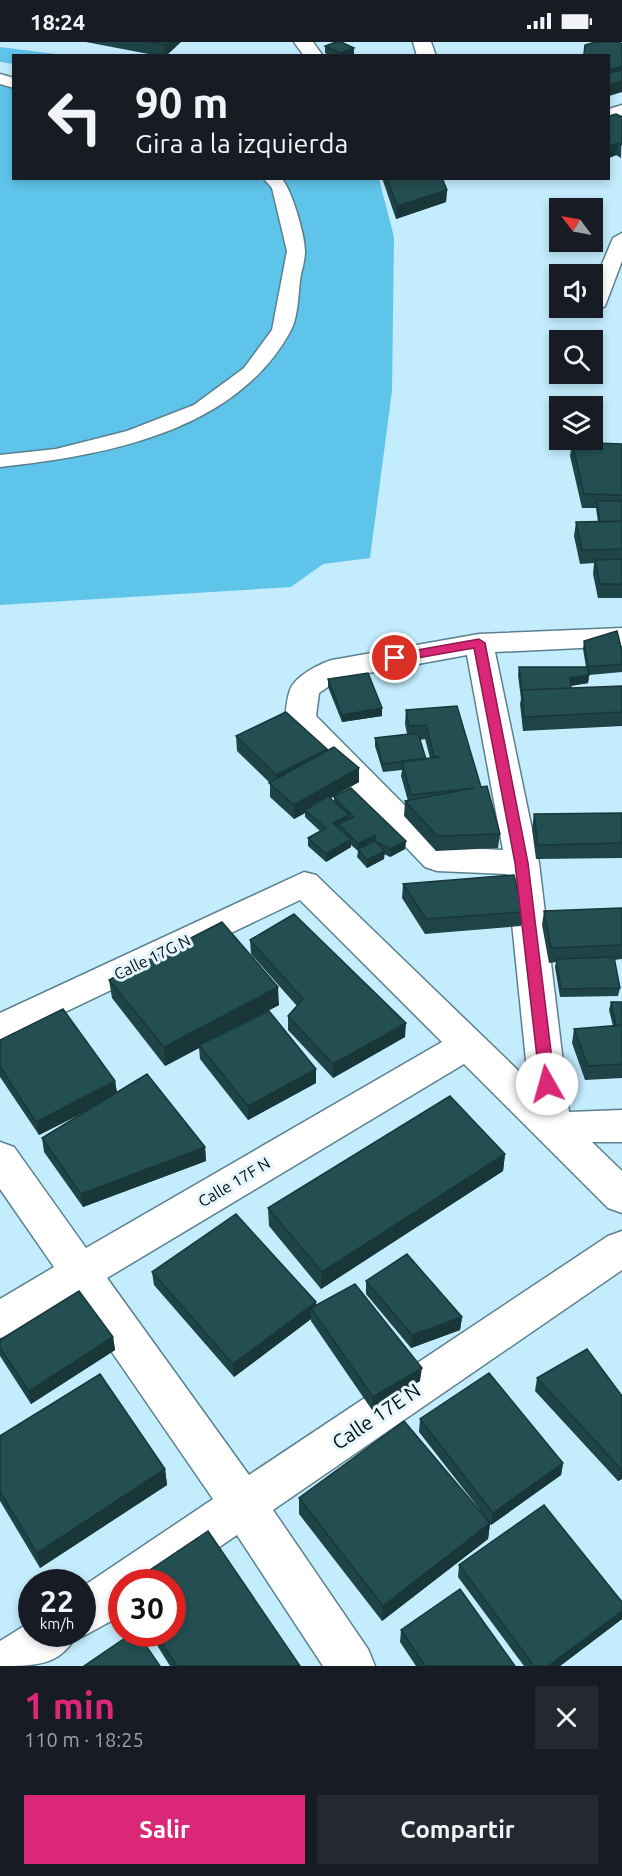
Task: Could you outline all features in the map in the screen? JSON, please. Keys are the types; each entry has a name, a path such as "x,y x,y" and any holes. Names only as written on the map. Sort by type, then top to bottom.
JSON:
{"street":[{"path":"303,42 312,54"},
{"path":"522,863 437,860 300,718 305,689 332,670 479,643 622,637"},
{"path":"479,643 522,863 552,1128"},
{"name":"Calle 17G N","path":"0,1029 304,884 467,1045"},
{"path":"467,1045 622,1197"},
{"name":"Calle 17F N","path":"0,1320 467,1045"},
{"path":"552,1128 622,1126"},
{"path":"0,1158 244,1506 351,1666"},
{"name":"Calle 17E N","path":"149,1569 622,1248"},
{"path":"4,1666 33,1647"}],"lane":[{"path":"0,461 56,454 134,436 201,409 251,372 282,330 296,251 280,187 273,180"},
{"path":"603,286 622,238"}],"shaded area":[{"path":"0,47 56,54 12,54 12,64 0,62"},
{"path":"0,85 12,89 12,180 379,180 394,237 392,391 370,558 323,564 291,587 0,605"}],"building":[{"path":"149,42 167,42 164,45"},
{"path":"336,42 354,48 340,53 325,46"},
{"path":"595,42 619,42 622,44 622,66 610,70 610,54 584,54 585,45"},
{"path":"622,70 622,81 610,85 610,73"},
{"path":"616,114 622,117 622,145 618,143 610,146 610,116"},
{"path":"388,180 443,180 447,190 397,206"},
{"path":"603,443 622,444 622,495 584,494 574,450 603,450"},
{"path":"597,501 622,501 622,521 600,522"},
{"path":"622,521 622,549 582,550 576,522"},
{"path":"622,559 622,584 600,584 595,560"},
{"path":"617,631 622,651 622,664 588,667 584,641"},
{"path":"519,667 588,667 589,675 570,678 571,688 522,691"},
{"path":"368,673 382,708 342,715 328,679"},
{"path":"622,686 622,712 524,717 522,690"},
{"path":"457,706 481,787 487,786 500,834 437,836 405,801 474,788 411,795 402,761 440,757 434,756 426,725 409,726 406,710"},
{"path":"286,712 327,749 276,775 236,736"},
{"path":"418,733 426,759 383,764 375,738"},
{"path":"334,747 359,768 294,805 269,783"},
{"path":"351,788 406,841 390,849 375,841 375,835 358,844 339,824 354,817 334,797"},
{"path":"328,796 349,815 333,823 351,839 326,854 308,838 326,828 305,810"},
{"path":"622,813 622,843 538,845 534,814"},
{"path":"375,841 385,851 367,860 358,849"},
{"path":"514,875 523,912 426,919 403,884"},
{"path":"622,908 622,945 551,948 544,911"},
{"path":"294,914 406,1023 333,1064 288,1016 303,999 250,940"},
{"path":"222,922 278,987 164,1047 109,980"},
{"path":"614,957 620,988 561,989 556,959"},
{"path":"611,1002 622,1002 622,1025 616,1026"},
{"path":"63,1009 115,1081 36,1122 0,1067 0,1040"},
{"path":"269,1011 316,1069 248,1106 199,1045"},
{"path":"622,1025 622,1064 588,1066 574,1029"},
{"path":"147,1074 205,1147 81,1194 42,1138"},
{"path":"450,1096 505,1154 322,1272 268,1208"},
{"path":"236,1214 316,1302 233,1364 152,1272"},
{"path":"407,1254 462,1317 412,1335 366,1281"},
{"path":"355,1284 422,1368 373,1397 311,1308"},
{"path":"79,1291 113,1337 29,1391 0,1348 0,1340"},
{"path":"587,1349 622,1396 622,1469 537,1378"},
{"path":"489,1373 563,1463 493,1513 420,1419"},
{"path":"100,1374 165,1469 37,1553 0,1492 0,1436"},
{"path":"404,1421 490,1523 383,1606 299,1498"},
{"path":"544,1505 622,1602 622,1611 548,1666 534,1666 459,1565"},
{"path":"208,1531 300,1666 177,1666 165,1647 186,1647 186,1569 151,1569"},
{"path":"460,1589 515,1666 425,1666 401,1630"},
{"path":"112,1647 147,1647 160,1666 84,1666"}],"route":[{"path":"395,658 479,643 522,863 547,1084"}]}
